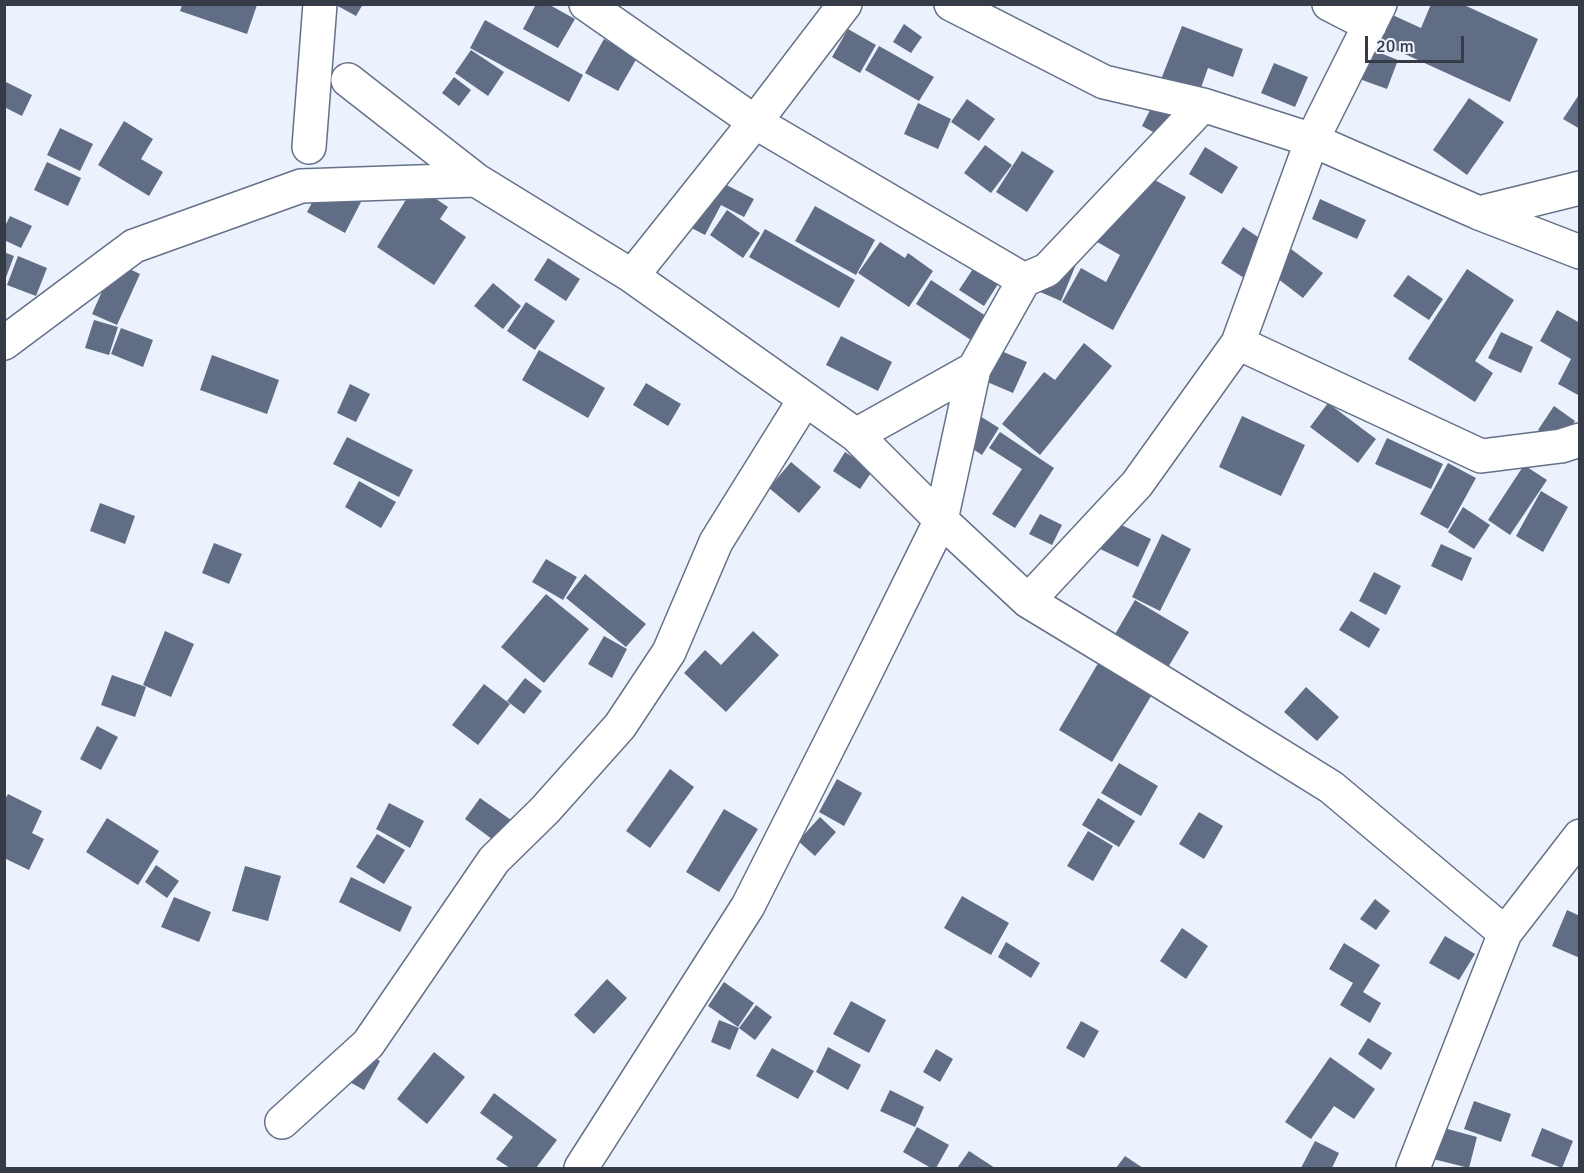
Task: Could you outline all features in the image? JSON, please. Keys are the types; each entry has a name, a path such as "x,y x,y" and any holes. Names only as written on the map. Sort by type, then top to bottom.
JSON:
{"street":[{"path":"309,147 320,4"},
{"path":"586,4 755,122 1024,280"},
{"path":"632,276 755,122 845,4"},
{"path":"951,4 1104,82 1203,105 1312,140 1479,213 1580,252"},
{"path":"1028,601 1137,483 1238,343 1312,140 1375,15 1329,4"},
{"path":"348,80 476,180 632,276 856,435 941,520 1028,601 1331,787 1505,933"},
{"path":"581,1168 748,906 941,520 974,369 1024,280 1047,270 1203,105"},
{"path":"4,343 134,246 301,186 476,180"},
{"path":"1479,213 1580,188"},
{"path":"1238,343 1481,456 1561,447 1580,440"},
{"path":"856,435 974,369"},
{"path":"282,1122 368,1044 494,860 545,810 620,726 669,652 716,542 806,399"},
{"path":"1413,1168 1505,933 1580,836"}],"building":[{"path":"334,4 363,4 356,16"},
{"path":"536,4 548,4 575,19 558,48 523,29"},
{"path":"1431,4 1462,4 1538,39 1510,102 1374,40 1386,12 1421,28"},
{"path":"182,5 257,5 247,34 180,11"},
{"path":"485,20 583,75 569,102 470,48"},
{"path":"904,24 922,37 911,53 893,42"},
{"path":"1182,26 1243,49 1233,77 1208,68 1198,96 1160,82"},
{"path":"848,29 876,45 860,73 832,57"},
{"path":"604,39 637,58 618,91 585,73"},
{"path":"879,46 934,77 919,101 865,70"},
{"path":"1365,47 1398,60 1387,89 1354,77"},
{"path":"471,50 504,72 488,96 455,73"},
{"path":"1274,63 1308,77 1295,107 1261,93"},
{"path":"454,77 471,90 459,106 442,93"},
{"path":"4,81 32,95 22,116 4,107"},
{"path":"1580,93 1580,129 1563,119"},
{"path":"1156,98 1184,113 1170,141 1142,126"},
{"path":"1469,98 1504,122 1467,175 1433,150"},
{"path":"967,99 995,119 979,141 951,122"},
{"path":"918,103 951,119 938,149 904,134"},
{"path":"124,121 153,139 141,159 163,172 149,196 98,165"},
{"path":"60,128 93,144 80,171 47,155"},
{"path":"985,145 1012,165 991,193 964,173"},
{"path":"1205,147 1238,167 1222,194 1189,174"},
{"path":"1022,151 1054,171 1027,212 996,192"},
{"path":"47,162 81,178 68,206 34,190"},
{"path":"386,165 448,207 440,219 466,237 434,285 377,247 407,198 378,179"},
{"path":"1131,167 1186,197 1113,330 1062,302 1081,268 1106,282 1120,255 1092,239"},
{"path":"703,173 754,199 744,217 721,205 705,235 678,221"},
{"path":"323,182 361,202 345,233 307,212"},
{"path":"1320,199 1366,220 1357,239 1312,219"},
{"path":"815,206 875,240 856,275 795,241"},
{"path":"727,210 760,233 743,258 710,235"},
{"path":"10,216 32,226 21,248 4,240 4,228"},
{"path":"1243,227 1267,243 1244,278 1221,263"},
{"path":"765,229 855,280 839,308 749,257"},
{"path":"1279,240 1323,273 1303,298 1260,265"},
{"path":"880,242 905,258 908,253 933,271 909,307 858,273"},
{"path":"4,252 14,256 5,280 4,280"},
{"path":"982,255 1007,270 984,306 959,290"},
{"path":"18,256 47,268 36,296 7,285"},
{"path":"548,258 580,279 566,301 534,280"},
{"path":"115,262 140,274 117,325 92,314"},
{"path":"1077,262 1061,301 1031,288"},
{"path":"1467,269 1514,300 1475,361 1493,373 1475,402 1408,359"},
{"path":"1408,275 1443,299 1429,320 1393,296"},
{"path":"931,280 989,318 974,342 916,304"},
{"path":"493,283 521,306 503,329 474,306"},
{"path":"526,302 555,321 535,350 507,331"},
{"path":"1557,310 1580,323 1580,396 1558,384 1571,359 1540,341"},
{"path":"94,320 118,327 109,355 85,348"},
{"path":"121,328 153,340 143,367 111,354"},
{"path":"1501,332 1533,347 1521,373 1488,358"},
{"path":"841,336 892,362 878,391 826,365"},
{"path":"1084,343 1112,366 1040,455 1002,424 1044,372 1055,380"},
{"path":"539,350 605,388 588,418 522,380"},
{"path":"999,350 1027,362 1013,393 985,381"},
{"path":"212,355 279,380 267,414 200,390"},
{"path":"646,383 681,404 668,426 633,405"},
{"path":"350,384 370,394 356,422 337,413"},
{"path":"1328,403 1376,439 1358,463 1310,427"},
{"path":"1554,406 1575,421 1559,444 1538,430"},
{"path":"972,411 999,428 982,455 956,438"},
{"path":"1242,416 1305,445 1281,496 1219,467"},
{"path":"1000,432 1054,468 1015,528 992,514 1022,469 989,448"},
{"path":"347,437 413,470 399,497 333,464"},
{"path":"1387,438 1443,464 1431,489 1375,464"},
{"path":"845,452 873,470 860,489 833,471"},
{"path":"791,462 821,487 799,513 769,488"},
{"path":"1448,463 1476,478 1448,529 1420,514"},
{"path":"1524,465 1547,480 1510,535 1488,520"},
{"path":"359,481 396,502 381,528 345,507"},
{"path":"1541,491 1568,507 1543,552 1516,536"},
{"path":"100,503 135,516 125,544 90,531"},
{"path":"1463,507 1490,525 1474,549 1448,532"},
{"path":"1040,514 1062,525 1052,545 1029,534"},
{"path":"1111,520 1151,539 1138,567 1098,548"},
{"path":"1162,534 1191,549 1160,611 1132,597"},
{"path":"214,543 242,554 229,584 202,573"},
{"path":"1441,544 1472,558 1462,581 1431,566"},
{"path":"546,559 577,577 563,600 532,582"},
{"path":"1374,572 1401,586 1386,615 1359,601"},
{"path":"585,574 646,624 626,647 566,598"},
{"path":"546,594 589,629 544,683 501,647"},
{"path":"1135,600 1189,632 1112,762 1059,730"},
{"path":"1351,611 1380,629 1369,648 1339,630"},
{"path":"165,631 194,644 171,697 143,685"},
{"path":"753,631 779,655 726,712 684,673 705,650 721,665"},
{"path":"604,636 627,649 612,678 588,664"},
{"path":"112,675 146,687 135,717 101,705"},
{"path":"525,678 542,691 524,714 507,701"},
{"path":"484,684 510,704 478,745 452,725"},
{"path":"1306,687 1339,717 1317,741 1284,712"},
{"path":"97,726 118,737 101,770 80,759"},
{"path":"1119,763 1158,786 1141,816 1101,793"},
{"path":"670,769 694,787 650,848 626,831"},
{"path":"837,779 862,793 844,826 819,812"},
{"path":"8,794 42,811 32,833 44,839 29,870 4,858 4,801"},
{"path":"480,798 511,820 496,842 465,819"},
{"path":"1098,798 1135,821 1119,847 1082,825"},
{"path":"389,803 424,821 410,848 376,829"},
{"path":"724,809 758,829 719,892 686,872"},
{"path":"1199,812 1223,826 1204,859 1179,844"},
{"path":"820,817 836,832 815,856 798,841"},
{"path":"107,818 159,851 138,885 86,852"},
{"path":"1088,831 1113,846 1093,881 1067,866"},
{"path":"377,834 405,850 384,884 356,867"},
{"path":"156,865 179,881 167,898 145,882"},
{"path":"245,866 281,876 268,921 232,911"},
{"path":"351,877 412,907 400,932 339,902"},
{"path":"962,896 1009,923 991,955 944,928"},
{"path":"174,897 211,912 199,942 161,927"},
{"path":"1375,899 1390,911 1376,930 1360,919"},
{"path":"1567,910 1580,916 1580,958 1552,946"},
{"path":"1182,928 1208,946 1186,979 1160,961"},
{"path":"1445,936 1475,954 1459,980 1429,963"},
{"path":"1006,942 1040,963 1031,978 998,957"},
{"path":"1344,943 1380,965 1363,992 1381,1003 1370,1023 1340,1005 1353,983 1329,969"},
{"path":"607,979 627,998 594,1034 574,1015"},
{"path":"724,982 754,1003 738,1027 708,1006"},
{"path":"851,1001 886,1020 869,1053 833,1034"},
{"path":"756,1005 772,1017 755,1040 739,1028"},
{"path":"719,1020 739,1028 730,1050 711,1042"},
{"path":"1081,1021 1099,1031 1084,1058 1066,1048"},
{"path":"1368,1038 1392,1053 1381,1070 1358,1054"},
{"path":"346,1042 380,1061 364,1090 330,1071"},
{"path":"828,1047 861,1065 848,1090 816,1072"},
{"path":"772,1048 814,1071 798,1099 756,1076"},
{"path":"936,1049 953,1059 940,1082 923,1072"},
{"path":"434,1052 465,1077 427,1124 397,1099"},
{"path":"1330,1057 1375,1089 1354,1119 1334,1106 1311,1139 1285,1122"},
{"path":"890,1090 924,1107 915,1127 880,1111"},
{"path":"494,1093 557,1140 536,1168 510,1168 496,1159 513,1137 480,1113"},
{"path":"1474,1101 1511,1114 1501,1142 1464,1129"},
{"path":"1433,1125 1477,1137 1469,1168 1425,1157"},
{"path":"917,1127 949,1145 936,1168 931,1168 903,1152"},
{"path":"1542,1128 1573,1141 1562,1168 1531,1156"},
{"path":"1315,1141 1339,1153 1332,1168 1301,1168"},
{"path":"969,1151 995,1168 957,1168"},
{"path":"1125,1156 1143,1168 1116,1168"}]}
